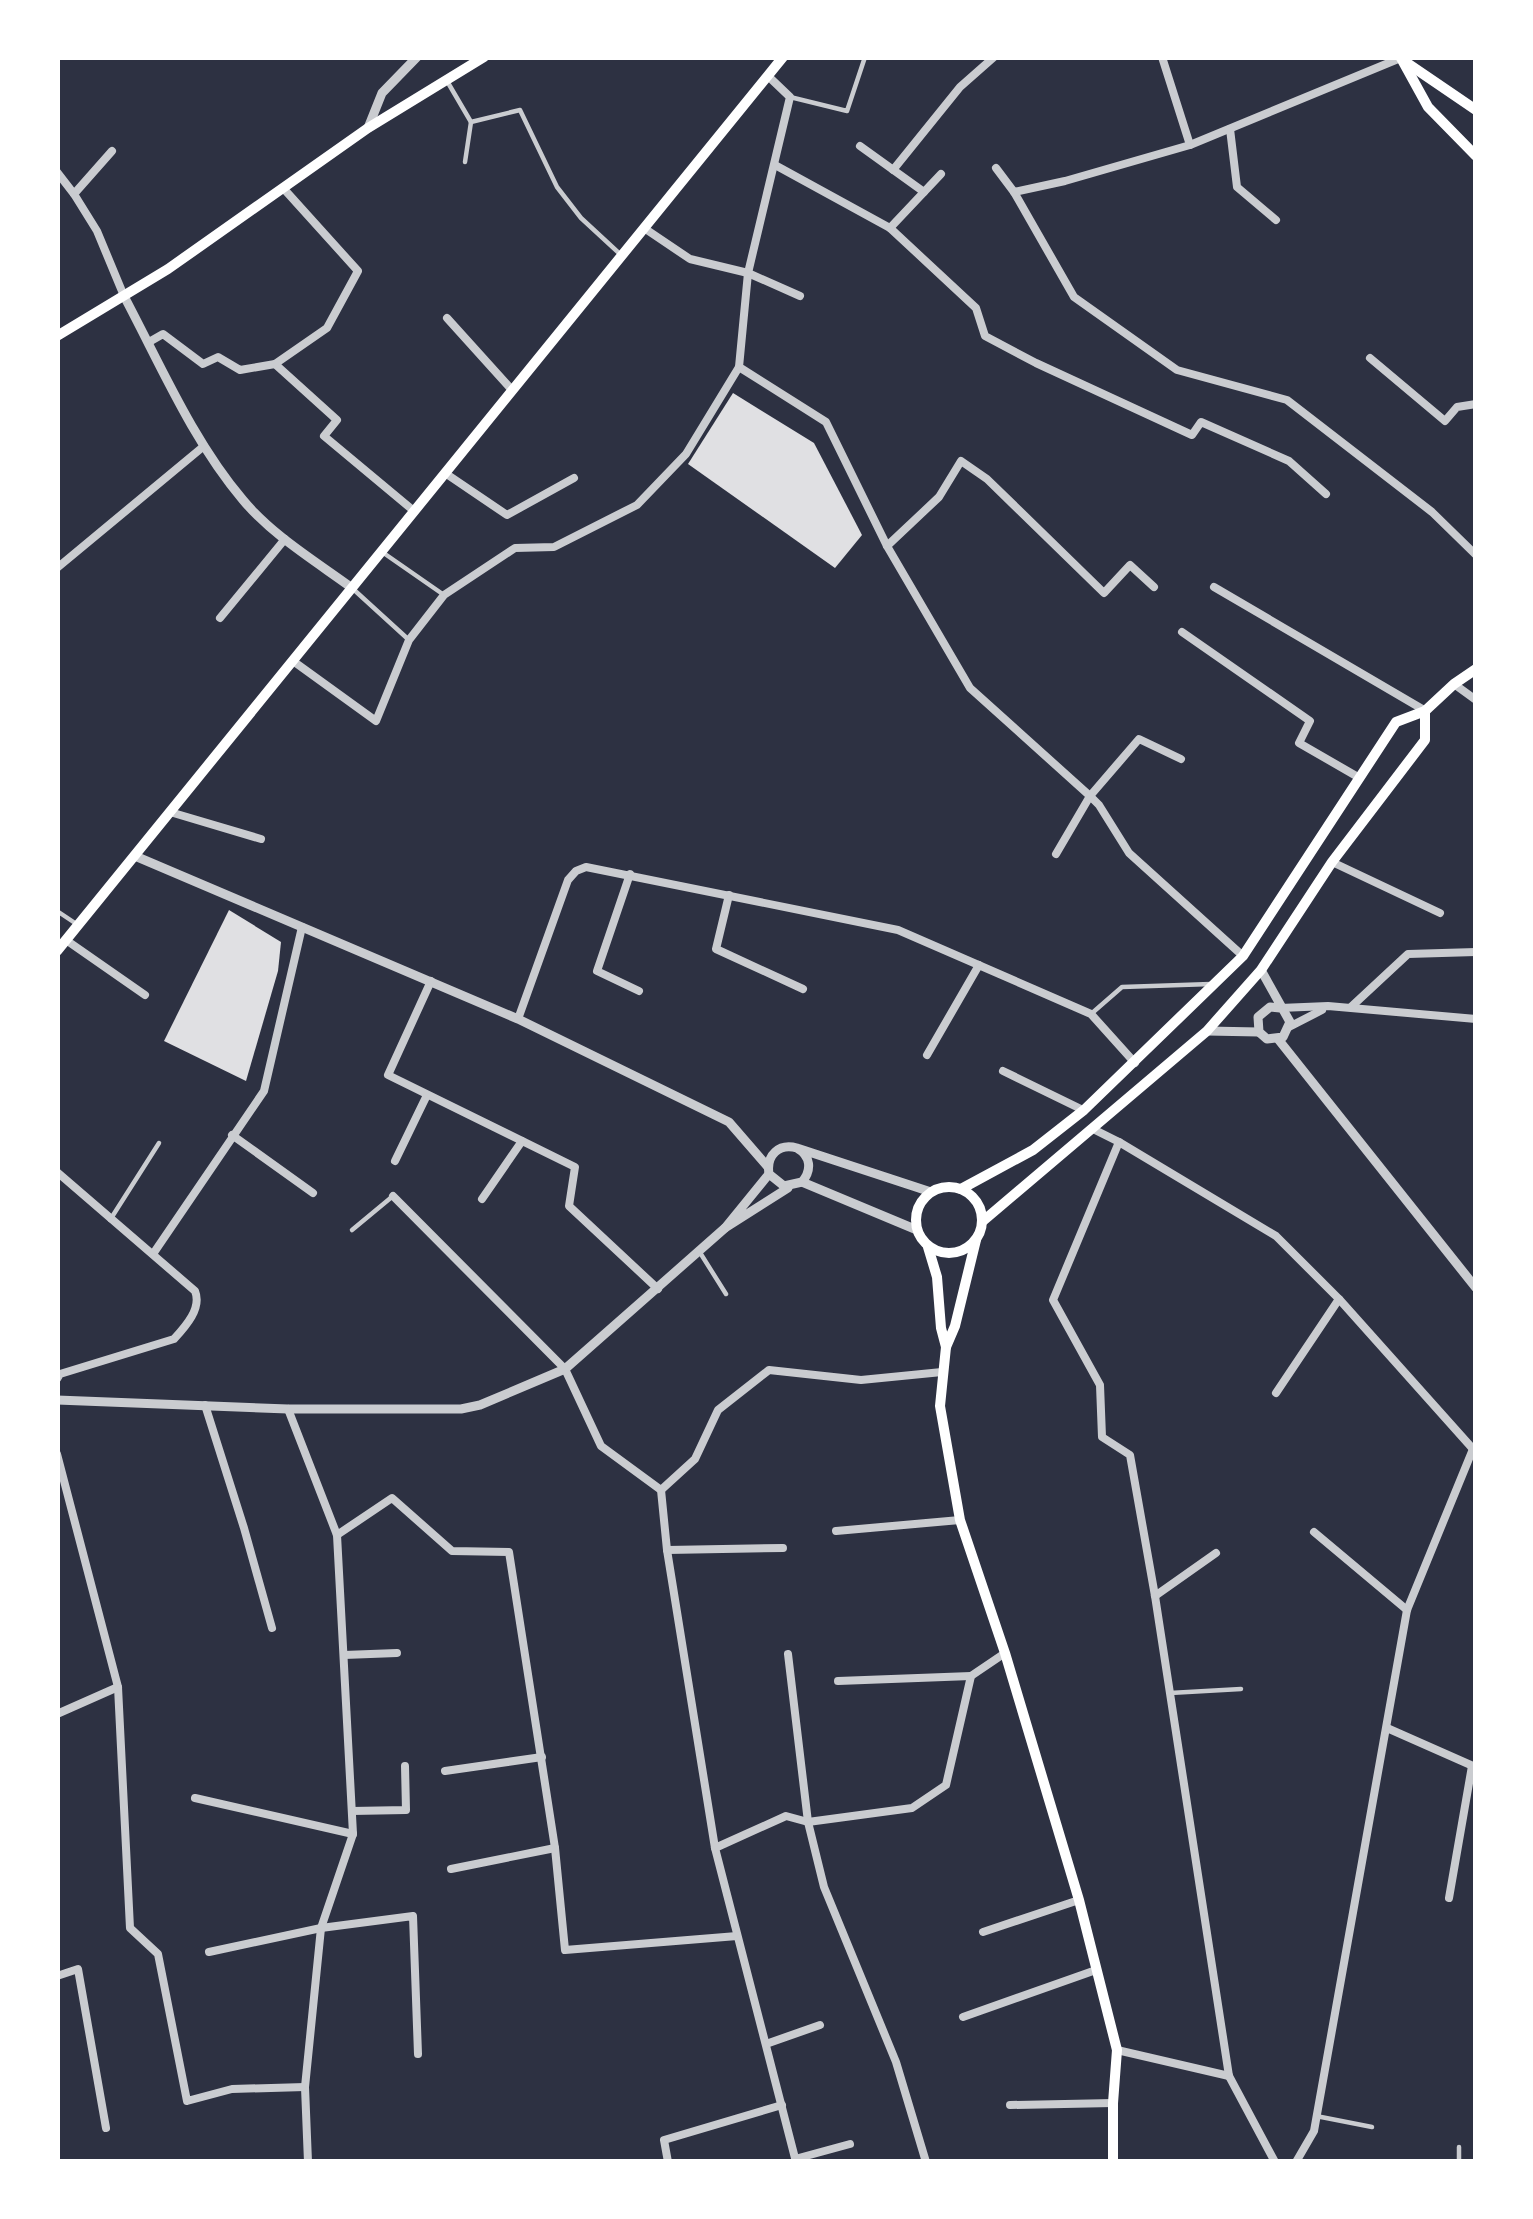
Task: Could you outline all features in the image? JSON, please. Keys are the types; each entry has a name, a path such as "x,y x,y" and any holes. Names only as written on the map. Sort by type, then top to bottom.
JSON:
{"main road":[{"path":"57,337 124,298 368,128 484,57"},
{"path":"57,951 783,57"},
{"path":"1401,57 1476,110"},
{"path":"1401,57 1428,106 1476,156"},
{"path":"946,1348 940,1328 938,1277 917,1230 919,1204 931,1192 961,1189 1033,1150 1135,1063 1243,956 1396,722 1425,711 1476,669"},
{"path":"1113,2162 1117,2050 1079,1900 960,1520 940,1406 946,1348 983,1221 1207,1031 1261,970 1332,862 1425,740 1425,711"},
{"path":"961,1189 977,1202 983,1221"},
{"path":"928,1247 948,1254 976,1240"}],"street":[{"path":"368,128 382,93 417,57"},
{"path":"892,170 960,87 994,57"},
{"path":"1162,57 1190,145"},
{"path":"1014,192 1190,145 1401,57"},
{"path":"293,661 376,721 409,640 444,595 515,548 554,548 637,505 686,454 739,367 748,273 790,97 768,76"},
{"path":"1230,129 1237,187 1276,220"},
{"path":"860,146 924,192"},
{"path":"74,194 112,151"},
{"path":"776,165 890,228 976,308 986,336 1192,435 1201,422 1289,460 1325,494"},
{"path":"996,168 1074,297 1177,370 1287,400 1432,512 1476,554"},
{"path":"57,172 61,185 74,194 97,231 124,298 204,446 244,502 352,588"},
{"path":"890,228 941,174"},
{"path":"148,342 164,334 203,364 218,357 240,370 275,364 327,328 358,271 284,189"},
{"path":"644,228 690,259 748,273 800,296"},
{"path":"447,318 512,390"},
{"path":"1370,358 1445,421 1457,406 1476,404"},
{"path":"275,364 337,420 324,436 414,512"},
{"path":"739,367 826,422 887,546 970,688 1100,805 1129,853 1243,956"},
{"path":"58,564 204,446"},
{"path":"887,546 939,497 962,461 986,478 1104,593 1130,565 1154,587"},
{"path":"445,473 507,515 574,478"},
{"path":"220,617 285,539"},
{"path":"1214,586 1425,711"},
{"path":"1182,632 1310,721 1299,743 1358,778"},
{"path":"1454,684 1476,700"},
{"path":"1056,854 1090,796 1138,739 1181,759"},
{"path":"170,812 261,839"},
{"path":"135,856 518,1019 729,1121 778,1184 790,1187"},
{"path":"1332,862 1440,913"},
{"path":"518,1019 568,880 586,867 898,930 1090,1014 1135,1063"},
{"path":"630,874 597,971 639,992"},
{"path":"729,895 716,949 803,988"},
{"path":"153,1254 264,1091 302,925"},
{"path":"66,940 145,994"},
{"path":"1350,1008 1408,954 1476,952"},
{"path":"927,1055 979,965"},
{"path":"1261,970 1288,1016 1289,1027"},
{"path":"431,981 388,1075 575,1167 569,1206 658,1288"},
{"path":"1328,1006 1289,1027 1278,1039 1267,1039 1259,1032 1261,1012 1270,1007 1328,1006 1476,1018"},
{"path":"1207,1031 1259,1032"},
{"path":"1278,1039 1476,1288"},
{"path":"1003,1071 1084,1110"},
{"path":"395,1161 427,1095"},
{"path":"1093,1130 1276,1236 1474,1449 1407,1610 1314,2131 1295,2162"},
{"path":"232,1135 313,1193"},
{"path":"482,1199 522,1141"},
{"path":"1119,1142 1053,1300 1100,1385 1102,1438 1130,1455 1228,2076 1275,2162"},
{"path":"725,1228 769,1170 769,1160 778,1149 791,1146 931,1192"},
{"path":"57,1400 288,1409 461,1409 480,1405 565,1369 725,1228 802,1182 809,1164 797,1148"},
{"path":"57,1172 196,1293 196,1305 174,1339 57,1378"},
{"path":"802,1182 917,1230"},
{"path":"393,1196 565,1369 601,1446 661,1490 715,1848 795,2160 850,2144"},
{"path":"1276,1393 1339,1299"},
{"path":"661,1490 695,1459 718,1410 769,1370 861,1380 942,1372"},
{"path":"205,1405 272,1628"},
{"path":"288,1409 338,1535 353,1834 320,1928 305,2087 308,2162"},
{"path":"57,1454 118,1687 130,1928 158,1954 187,2102 232,2089 305,2087"},
{"path":"338,1535 392,1498 452,1551 509,1552 555,1848 565,1950 736,1936"},
{"path":"836,1531 960,1520"},
{"path":"1314,1532 1407,1610"},
{"path":"667,1550 783,1548"},
{"path":"1155,1596 1216,1553"},
{"path":"344,1655 397,1653"},
{"path":"838,1681 971,1676 1005,1653"},
{"path":"788,1654 808,1822 824,1887 896,2062 926,2162"},
{"path":"715,1848 786,1816 808,1822 912,1808 946,1784 971,1676"},
{"path":"57,1714 118,1687"},
{"path":"1387,1728 1474,1767 1449,1898"},
{"path":"446,1771 542,1757"},
{"path":"352,1811 406,1810 405,1766"},
{"path":"195,1798 353,1834"},
{"path":"451,1869 555,1848"},
{"path":"983,1932 1079,1900"},
{"path":"209,1952 320,1928 413,1916 418,2054"},
{"path":"57,1976 78,1969 106,2128"},
{"path":"963,2017 1096,1970"},
{"path":"766,2044 820,2025"},
{"path":"1117,2050 1228,2076"},
{"path":"1010,2105 1112,2103"},
{"path":"668,2162 664,2140 782,2105"}],"lane":[{"path":"546,57 565,57"},
{"path":"790,97 847,111 865,57"},
{"path":"447,81 471,122 465,162"},
{"path":"471,122 520,110 557,187 581,218 622,256"},
{"path":"381,552 444,595"},
{"path":"352,588 409,640"},
{"path":"57,911 78,925"},
{"path":"1090,1014 1122,986 1217,984"},
{"path":"110,1220 159,1143"},
{"path":"352,1230 393,1196"},
{"path":"699,1251 726,1294"},
{"path":"1170,1693 1241,1689"},
{"path":"1316,2116 1372,2127"},
{"path":"1459,2147 1459,2162"}],"building":[{"path":"733,393 814,443 862,535 835,568 688,464"},
{"path":"229,910 281,942 278,971 246,1081 164,1041"}]}
